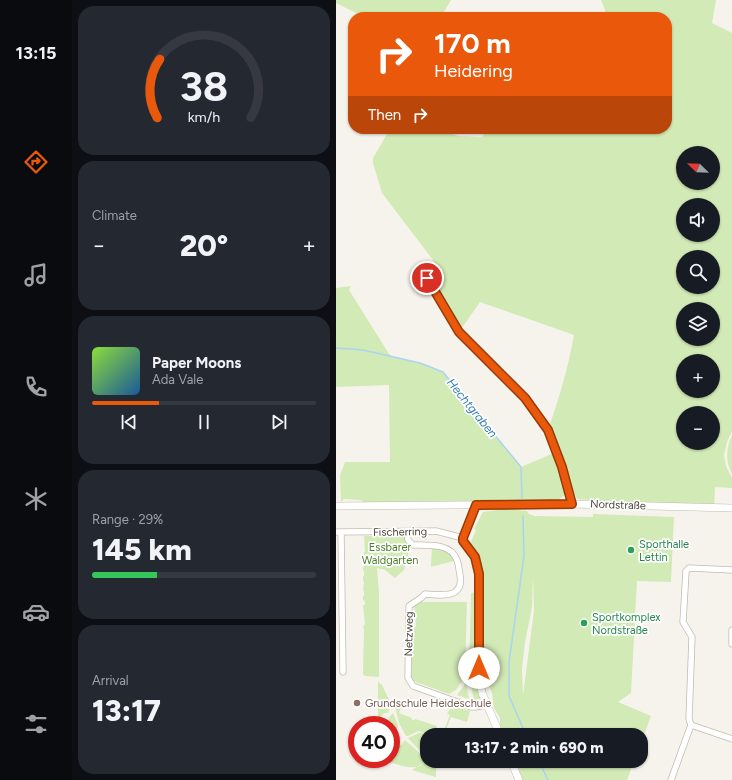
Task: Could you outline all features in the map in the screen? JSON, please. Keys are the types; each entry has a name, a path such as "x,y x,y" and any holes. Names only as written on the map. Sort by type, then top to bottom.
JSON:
{"street":[{"path":"427,278 459,332 525,398 548,430 562,467 572,504"},
{"name":"Nordstraße","path":"336,506 572,504 732,508"},
{"path":"476,505 463,541 475,557 479,574 479,674 481,687 497,728"},
{"name":"Fischerring","path":"338,532 436,531 463,538"},
{"path":"338,532 343,672"},
{"name":"Netzweg","path":"408,532 408,540 410,544 437,545 452,553 457,560 460,587 456,592 449,594 425,594 409,606 408,678 413,686 471,707 475,708 487,705"},
{"path":"671,780 691,725 689,719 692,637 683,622 686,571 689,568 732,570"},
{"path":"732,630 732,644"},
{"path":"691,725 732,739"},
{"path":"514,768 519,780"}],"green space":[{"path":"336,0 451,0 444,12 354,12 336,3"},
{"path":"601,0 716,0 712,23 732,33 732,431 727,442 724,455 726,466 732,478 732,488 715,487 714,508 577,499 557,456 566,494 557,501 365,503 360,500 344,499 341,502 340,475 345,462 390,462 389,385 336,387 336,288 351,286 349,290 391,357 420,363 443,372 521,467 556,452 548,430 563,383 574,335 480,302 459,332 427,278 436,264 382,193 373,163 373,158 387,134 453,134 458,136 482,137 484,134 672,134 672,12 605,12"},
{"path":"732,435 732,474 728,464 727,454 728,445"},
{"name":"Sportkomplex Nordstraße","path":"505,509 527,511 529,514 535,516 593,517 593,514 674,517 671,582 637,581 631,693 618,702 651,716 647,728 500,728 500,718 494,708 492,693 483,675 482,636 484,581 481,562 470,544 476,530 474,529 483,512","holes":["533,577 534,611 523,695 522,669 525,642 532,607"]},
{"name":"Essbarer Waldgarten","path":"364,536 408,536 411,544 404,570 395,578 385,570 377,568 379,593 379,677 365,676 363,674 363,627 365,624 363,605 365,605 365,601 363,600 364,561 362,557 364,557 365,552"},
{"path":"432,545 443,547 457,560 431,567"},
{"path":"477,592 477,678 481,700 478,705 475,705 469,676 471,593"},
{"path":"421,602 467,602 465,676 456,690 449,694 411,679 412,630 416,626 414,604"},
{"path":"378,682 382,685 391,704 388,713 378,716"},
{"path":"466,683 469,699 457,695"},
{"path":"401,701 404,701 399,713 412,718 412,720 415,719 437,726 436,728 420,728 420,732 418,731 406,736 400,725 400,716 397,716 395,707"},
{"path":"452,706 470,711 467,722 451,717 447,728 445,728 450,715 447,714"},
{"path":"420,733 420,751 408,738"},
{"path":"405,740 420,754 420,765 414,767 400,765 401,745"},
{"path":"420,765 420,768 436,768 436,777 412,770"},
{"path":"519,768 631,768 627,780 522,780"}],"waterway":[{"name":"Hechtgraben","path":"336,348 363,350 420,363 443,372 521,467 522,498"},
{"name":"Hechtgraben","path":"523,516 524,556 509,662 509,696 523,728"},
{"name":"Hechtgraben","path":"542,768 548,780"}],"place":[{"name":"Sporthalle Lettin","path":"631,550"},
{"name":"Sportkomplex Nordstraße","path":"584,623"},
{"name":"Grundschule Heideschule","path":"357,703"}],"route":[{"path":"427,278 459,332 525,398 548,430 562,467 572,504 476,505 463,541 475,557 479,574 479,668"}]}
